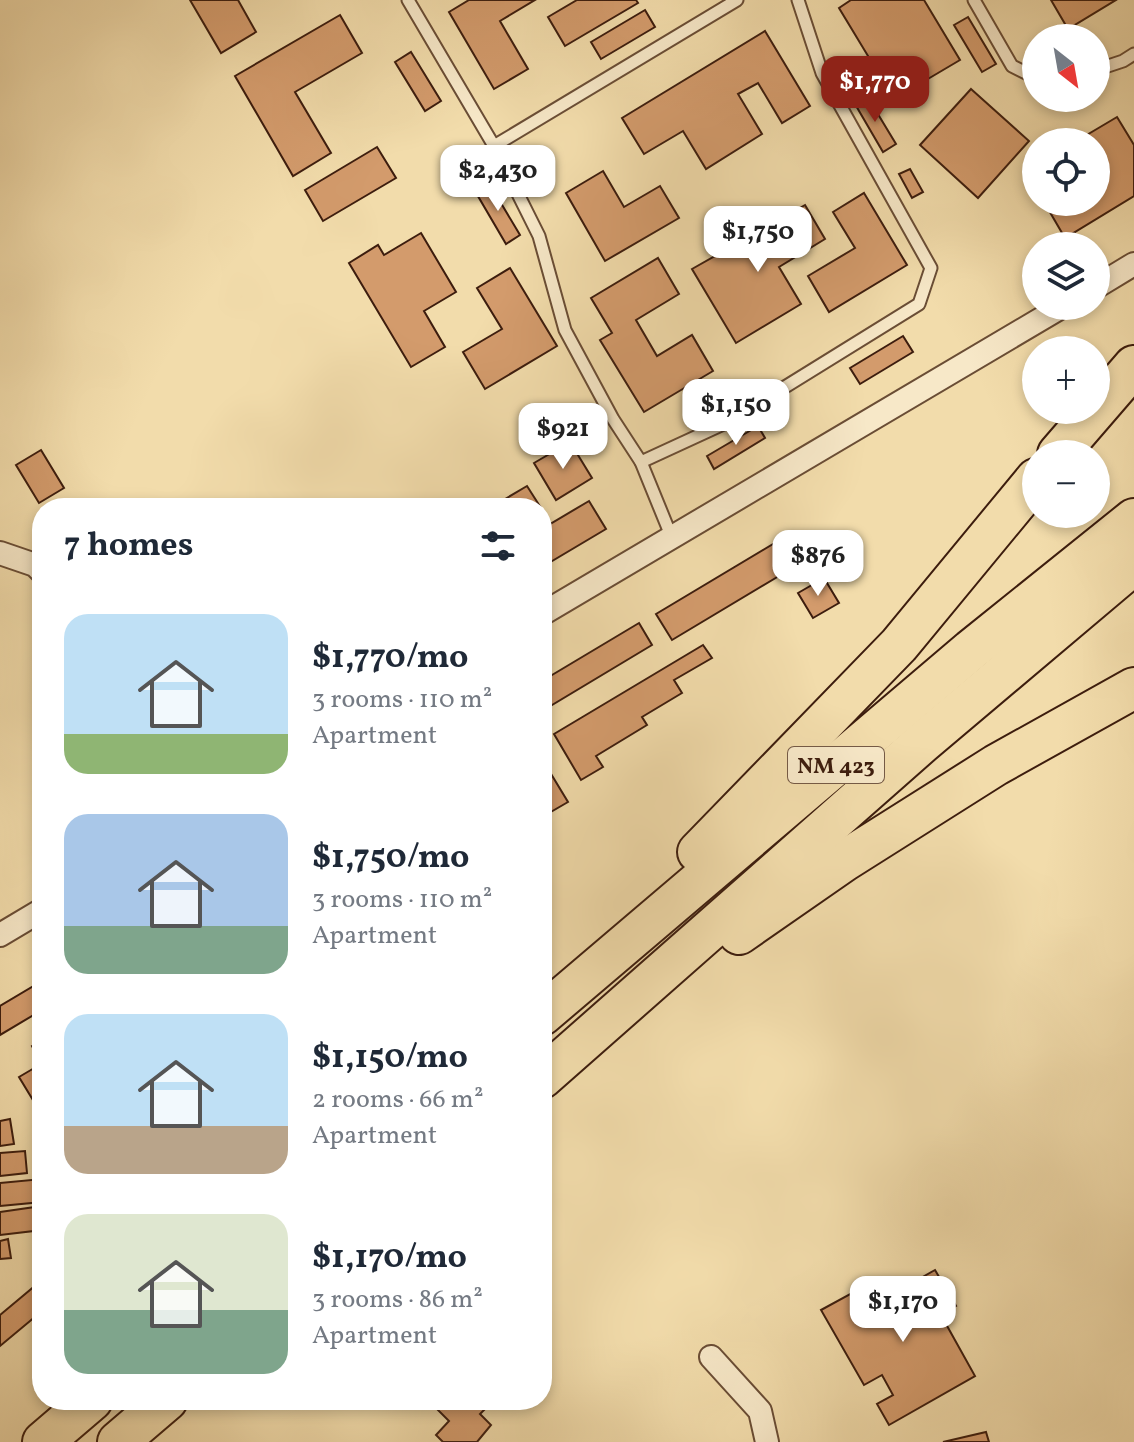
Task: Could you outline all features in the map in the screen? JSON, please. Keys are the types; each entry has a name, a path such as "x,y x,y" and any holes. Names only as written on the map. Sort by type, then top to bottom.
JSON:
{"highway":[{"path":"1070,440 1134,366"},
{"path":"552,1004 899,645 1022,496"},
{"name":"NM 423","path":"552,1006 971,650 1134,519"},
{"name":"NM 423","path":"552,1070 922,743 1134,564"},
{"path":"588,1039 844,861 996,765 1134,688"},
{"path":"43,1442 80,1410"},
{"path":"118,1442 155,1410"}],"street":[{"path":"1110,279 1134,264"},
{"path":"552,608 1039,320"},
{"path":"0,553 32,564"},
{"path":"0,935 32,916"},
{"path":"711,1357 760,1411 767,1442"}],"lane":[{"path":"408,0 494,146 539,236 565,330 613,419 641,462 672,538"},
{"path":"494,146 737,0"},
{"path":"641,462 730,421 919,304 931,268 822,73 798,0"},
{"path":"974,0 1012,66 1022,71"},
{"path":"1110,65 1134,54"}],"building":[{"path":"190,0 238,0 256,32 221,53"},
{"path":"469,0 535,0 500,21 528,69 494,89 449,12"},
{"path":"577,0 636,0 638,3 565,46 548,17"},
{"path":"851,0 924,0 960,60 894,99 839,8"},
{"path":"1051,0 1116,0 1076,24 1065,24"},
{"path":"645,10 655,27 601,59 591,42"},
{"path":"340,15 362,53 295,92 331,153 293,176 235,76"},
{"path":"968,17 996,64 982,72 954,25"},
{"path":"765,31 810,106 782,123 758,83 738,94 762,134 706,169 683,131 644,154 622,118"},
{"path":"411,52 441,101 425,111 395,62"},
{"path":"971,89 1022,135 1022,149 978,198 920,145"},
{"path":"867,96 896,144 883,152 855,104"},
{"path":"1117,117 1134,145 1134,196 1110,211 1110,128 1099,128"},
{"path":"377,147 396,178 323,221 305,190"},
{"path":"910,169 923,192 912,198 899,174"},
{"path":"603,171 624,207 660,186 679,218 605,261 566,193"},
{"path":"489,183 520,235 506,244 475,191"},
{"path":"864,193 907,265 829,312 808,276 855,248 833,212"},
{"path":"805,205 825,239 779,267 801,304 736,343 692,269"},
{"path":"1052,216 1101,216 1075,232 1062,232"},
{"path":"421,233 456,292 424,311 445,347 411,367 349,263 378,245 384,255"},
{"path":"658,258 679,294 636,320 657,356 692,335 713,371 644,412 600,340 612,333 591,298"},
{"path":"510,268 557,346 485,389 463,352 502,329 477,288"},
{"path":"903,336 913,352 860,384 850,368"},
{"path":"758,426 765,438 714,469 707,456"},
{"path":"570,442 592,478 556,500 534,463"},
{"path":"41,450 64,488 47,498 36,498 16,465"},
{"path":"527,486 535,498 507,498"},
{"path":"589,501 606,529 552,561 552,523"},
{"path":"778,541 794,567 672,640 656,614"},
{"path":"824,578 839,603 813,618 798,593"},
{"path":"639,623 652,645 552,705 552,675"},
{"path":"703,645 712,658 674,680 682,693 642,717 647,725 596,756 603,767 581,780 554,734"},
{"path":"552,776 568,802 552,811"},
{"path":"32,987 32,1016 0,1035 0,1006"},
{"path":"32,1069 32,1098 19,1077"},
{"path":"10,1119 14,1144 0,1146 0,1121"},
{"path":"25,1151 27,1173 0,1176 0,1153"},
{"path":"32,1180 32,1203 0,1206 0,1183"},
{"path":"32,1207 32,1231 0,1235 0,1212"},
{"path":"8,1239 11,1258 0,1259 0,1241"},
{"path":"935,1270 956,1306 941,1315 975,1376 889,1425 877,1404 893,1395 882,1375 864,1385 821,1310 852,1293 863,1311"},
{"path":"32,1288 32,1319 0,1346 0,1315"},
{"path":"438,1410 484,1410 480,1414 491,1425 477,1442 443,1442 436,1435 449,1421"},
{"path":"986,1432 989,1442 943,1442"}]}
